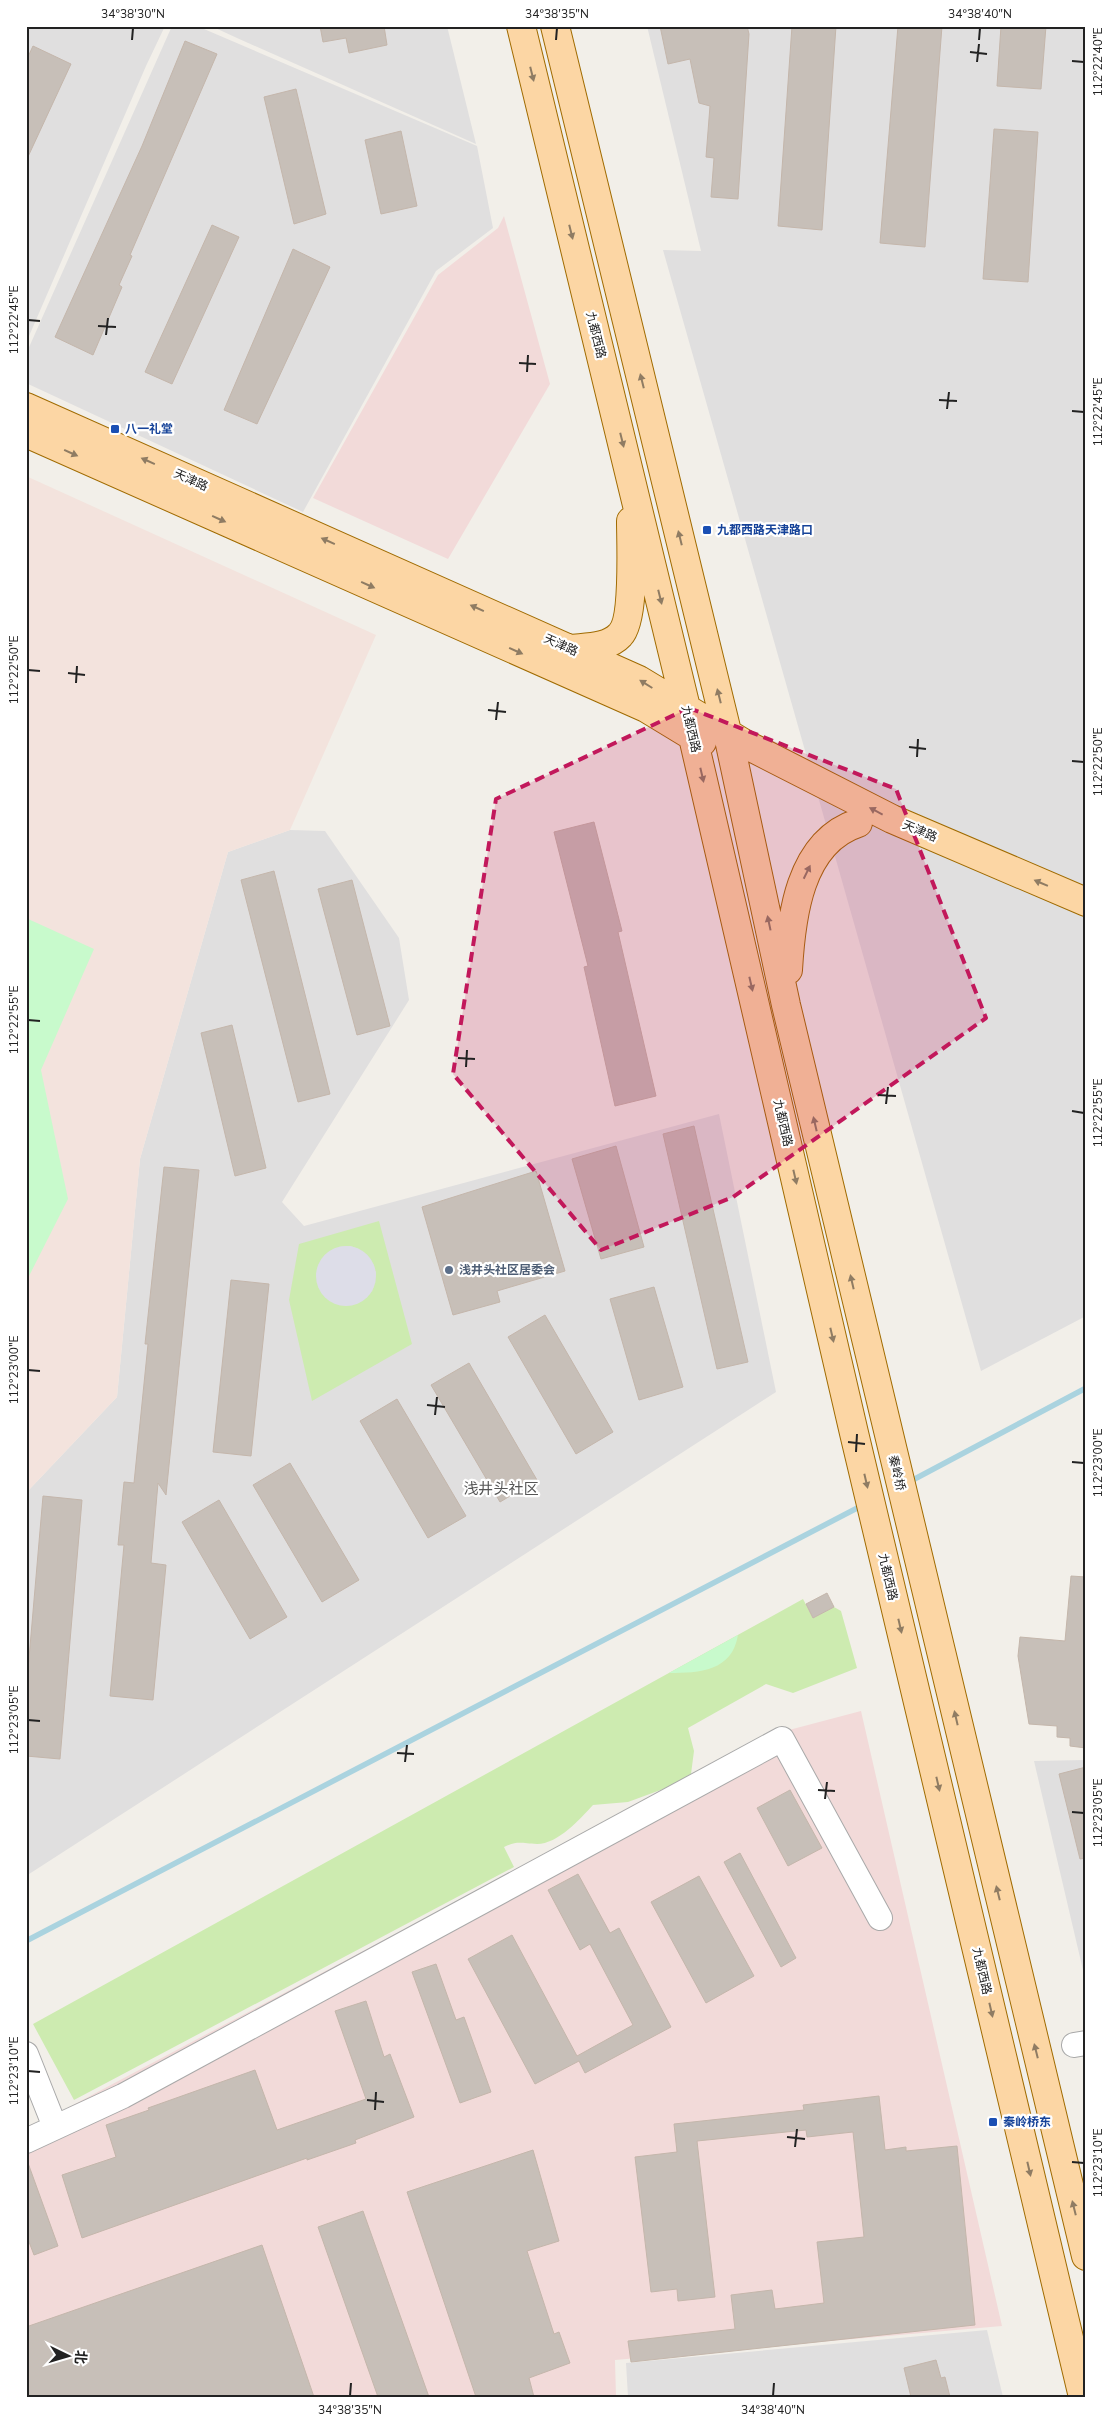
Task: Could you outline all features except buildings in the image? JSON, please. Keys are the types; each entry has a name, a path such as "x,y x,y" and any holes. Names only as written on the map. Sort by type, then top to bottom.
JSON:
{"main road":[{"name":"九都西路","path":"521,26 687,710 854,1433 1083,2397"},
{"path":"555,26 731,747 786,1005"},
{"name":"天津路","path":"26,407 639,680 687,710 731,747 858,823 1086,922"},
{"name":"天津路","path":"26,434 646,708 693,737 731,747 892,819 1086,902"},
{"path":"569,649 604,645 621,634 630,610 632,482"},
{"path":"786,1005 790,928 806,872 827,843 848,826 858,823"},
{"name":"秦岭桥","path":"786,1005 1086,2256"}],"street":[{"path":"26,2141 132,2091 782,1740 880,1918"},
{"path":"26,2054 55,2127"}],"highlighted area":[{"path":"689,708 896,789 986,1018 733,1197 601,1250 453,1074 496,799"}],"shaded area":[{"path":"26,26 165,26 26,343"},
{"path":"172,26 197,26 477,146 493,228 436,271 303,512 26,383 26,354"},
{"path":"211,26 447,26 476,144 237,38"},
{"path":"647,26 1086,26 1086,1316 981,1371 663,250 701,251"},
{"path":"504,216 550,384 448,559 313,498 438,275 498,228"},
{"path":"26,476 376,635 290,830 228,852 140,1159 117,1397 26,1493"},
{"path":"290,830 325,831 399,938 409,1000 282,1202 304,1226 719,1114 776,1392 26,1876 26,1493 117,1397 140,1159 228,852"},
{"path":"346,1246 363,1251 371,1259 376,1276 371,1293 363,1301 346,1306 329,1301 321,1293 316,1276 321,1259 329,1251"},
{"path":"861,1711 1002,2326 615,2360 616,2397 26,2397 26,2130 770,1735"},
{"path":"1086,1760 1086,1983 1034,1761"},
{"path":"987,2330 1003,2397 628,2397 626,2363"}],"green space":[{"path":"26,918 94,949 41,1070 68,1199 26,1282"},
{"path":"379,1221 412,1344 312,1401 289,1300 299,1244","holes":["350,1246 359,1249 376,1272 372,1292 340,1247"]},
{"path":"803,1599 813,1618 834,1607 841,1611 857,1668 793,1693 766,1684 688,1728 694,1751 691,1774 666,1788 628,1802 593,1805 568,1830 553,1840 537,1844 517,1843 504,1847 514,1867 74,2100 33,2024"},
{"path":"738,1635 735,1647 729,1656 713,1668 692,1672 669,1673"}],"waterway":[{"path":"909,1482 1086,1388"},
{"path":"26,1941 863,1505"}],"place":[{"name":"八一礼堂","path":"115,429"},
{"name":"九都西路天津路口","path":"707,530"},
{"name":"浅井头社区居委会","path":"449,1270"},
{"name":"秦岭桥东","path":"993,2122"}],"district":[{"name":"浅井头社区","path":"501,1489"}]}
